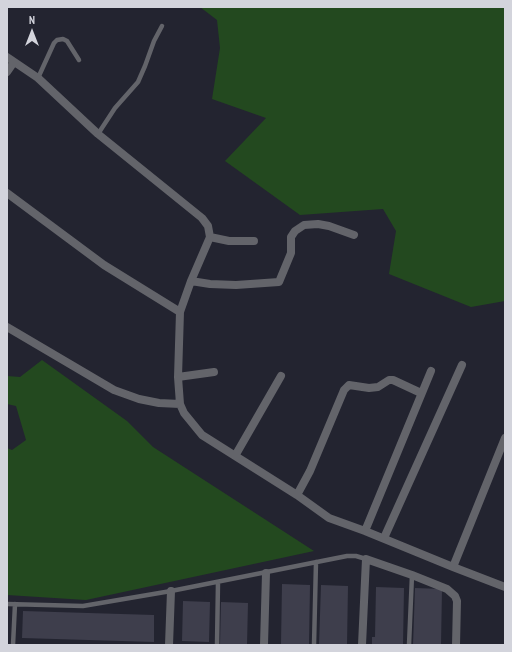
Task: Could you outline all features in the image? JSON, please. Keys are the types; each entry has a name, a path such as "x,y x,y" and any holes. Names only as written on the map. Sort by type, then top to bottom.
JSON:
{"street":[{"path":"7,72 11,59 38,78 98,134 202,218 208,226 210,237 191,281 180,312 178,377 180,404 184,413 202,435 297,495 328,518 384,538 505,587"},
{"path":"7,193 104,265 180,312"},
{"path":"191,281 236,286 279,282 292,253 292,237 295,231 304,225 318,224 354,235"},
{"path":"210,237 229,241 254,241"},
{"path":"7,327 114,390 139,399 159,403 180,404"},
{"path":"384,538 462,365"},
{"path":"365,531 431,371"},
{"path":"178,377 214,372"},
{"path":"235,456 282,376"},
{"path":"297,495 310,471 344,390 349,385 369,388 378,387 389,380 393,380 421,393"},
{"path":"453,567 505,438"},
{"path":"362,645 366,560 412,575 447,589 455,596 458,601 456,645"},
{"path":"264,645 266,573"},
{"path":"169,645 171,591"}],"lane":[{"path":"98,134 115,108 138,82 154,41 162,26"},
{"path":"38,78 54,43 57,40 63,39 68,41 79,60"},
{"path":"7,604 83,606 171,591 347,556 356,556 366,560"},
{"path":"314,645 316,562"},
{"path":"409,645 412,575"},
{"path":"217,645 218,582"},
{"path":"13,645 15,604"}],"green space":[{"path":"200,7 505,7 505,301 471,307 389,274 396,231 383,209 300,215 225,161 266,118 212,99 220,48 217,20"},
{"path":"42,360 127,421 153,447 314,551 86,600 7,595 7,448 12,450 26,440 16,406 7,404 7,376 20,377"}],"building":[{"path":"282,584 310,585 309,645 281,644"},
{"path":"321,585 348,586 347,645 319,645"},
{"path":"376,587 404,588 403,645 372,645 372,637 375,637"},
{"path":"415,588 442,589 441,645 413,645"},
{"path":"183,601 210,602 209,642 182,641"},
{"path":"221,602 248,603 247,645 220,645"},
{"path":"23,611 154,615 154,642 22,638"}]}
